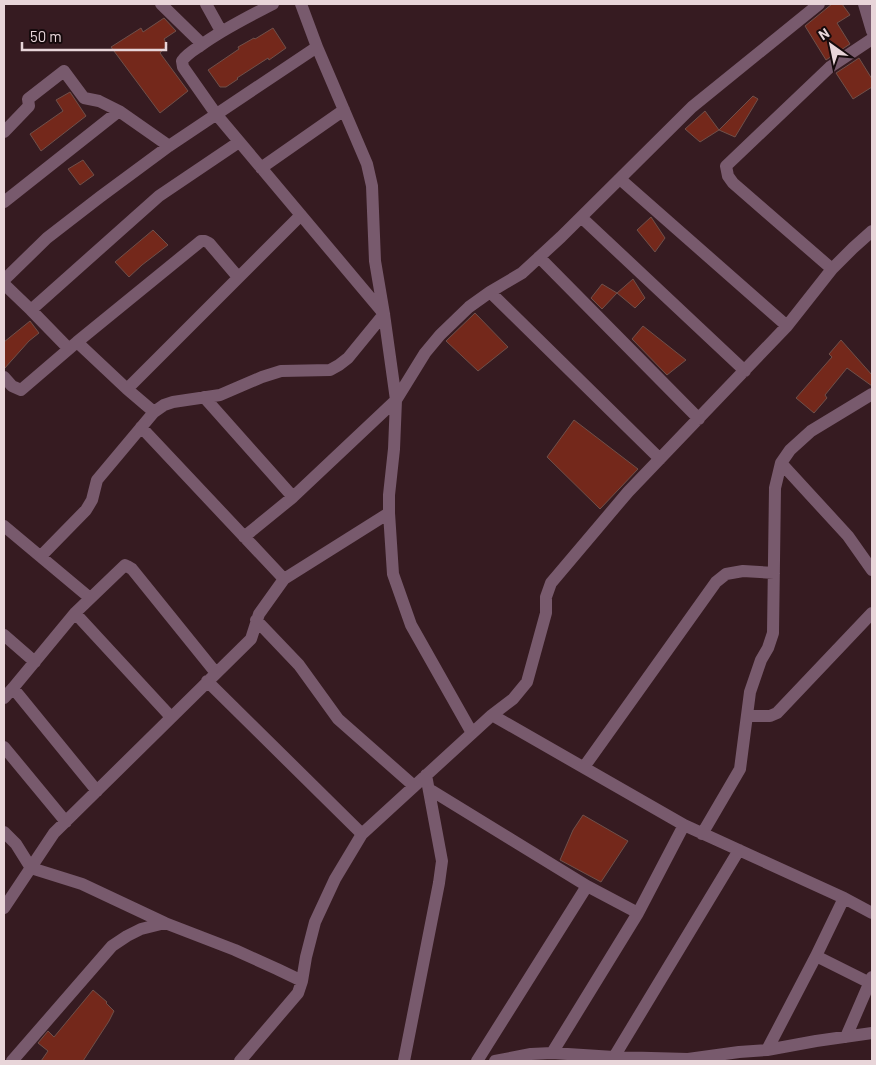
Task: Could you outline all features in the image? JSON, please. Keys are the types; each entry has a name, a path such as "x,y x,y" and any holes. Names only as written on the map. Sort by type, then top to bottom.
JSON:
{"street":[{"path":"161,4 202,44"},
{"path":"206,4 221,31"},
{"path":"273,4 221,31 202,44 185,57 182,61 183,67 216,114 384,314"},
{"path":"301,4 317,47 367,164 372,186 374,261 384,314 396,400 394,449 389,495 393,574 411,626 472,733"},
{"path":"244,537 293,497 396,400 425,353 440,335 469,307 522,273 692,107 819,4"},
{"path":"864,4 872,31"},
{"path":"832,269 732,183 726,166 830,67 872,39"},
{"path":"154,412 31,310 4,282 47,238 100,197 169,146 317,47"},
{"path":"4,132 29,106 28,99 64,71 84,98 99,101 119,111 169,146"},
{"path":"261,168 344,110"},
{"path":"4,202 119,111"},
{"path":"31,310 159,196 239,142"},
{"path":"620,179 787,326"},
{"path":"127,389 301,215"},
{"path":"581,217 745,372"},
{"path":"240,1061 298,994 315,922 335,879 362,834 492,714 513,699 527,682 546,613 546,598 551,583 628,492 745,372 787,326 832,269 872,231"},
{"path":"4,377 12,386 21,390 73,345 201,241 209,243 238,277"},
{"path":"539,257 699,419"},
{"path":"490,292 660,459"},
{"path":"41,556 86,510 92,500 97,480 154,412 172,402 220,395 280,371 330,370 339,366 348,358 384,314"},
{"path":"702,834 740,769 750,692 754,677 768,648 773,632 775,488 781,463 790,450 811,431 872,394"},
{"path":"204,397 293,497"},
{"path":"141,427 284,579"},
{"path":"781,463 848,536 872,570"},
{"path":"4,908 54,833 250,639 254,632 256,620 284,579 389,513"},
{"path":"4,526 90,598"},
{"path":"4,698 74,613 125,565 128,566 138,576 212,677 362,834"},
{"path":"584,767 716,582 726,574 743,571 774,573"},
{"path":"74,613 172,717"},
{"path":"746,716 770,716 777,713 872,613"},
{"path":"256,620 299,665 338,719 414,786"},
{"path":"4,635 35,662"},
{"path":"13,688 97,791"},
{"path":"492,714 684,826 844,898 872,913"},
{"path":"4,748 66,822"},
{"path":"404,1061 442,861 426,775"},
{"path":"429,789 587,886 638,913"},
{"path":"552,1053 638,913 684,826"},
{"path":"4,832 16,844 31,868 82,884 165,923 235,950 302,981"},
{"path":"614,1057 739,850"},
{"path":"477,1061 587,886"},
{"path":"767,1050 844,898"},
{"path":"12,1061 112,946 126,936 141,929 165,923"},
{"path":"816,956 871,980 846,1037"},
{"path":"495,1061 531,1054 552,1053 688,1059 736,1056 872,1033"}],"building":[{"path":"832,4 842,4 850,15 837,23 850,44 826,60 805,26"},
{"path":"164,18 176,31 164,39 167,45 160,53 188,91 160,113 111,47 141,28 143,32"},
{"path":"273,28 286,48 237,78 226,87 220,87 208,70 239,49 238,47"},
{"path":"859,58 872,79 872,87 853,99 836,73"},
{"path":"70,92 86,116 41,151 30,134 63,111 56,100"},
{"path":"753,96 758,99 735,137 719,130"},
{"path":"705,111 719,130 700,142 685,129"},
{"path":"83,160 94,175 80,185 68,169"},
{"path":"651,217 665,238 655,252 637,230"},
{"path":"153,230 168,245 129,277 115,262"},
{"path":"633,279 645,298 635,308 617,293"},
{"path":"602,284 617,293 602,309 591,298"},
{"path":"475,313 508,347 478,371 446,341"},
{"path":"30,321 39,333 29,341 4,369 4,342"},
{"path":"643,326 686,360 667,375 632,339"},
{"path":"841,340 872,375 872,386 847,368 825,395 827,398 814,413 796,398 832,357 829,354"},
{"path":"574,420 638,469 600,509 547,457"},
{"path":"583,815 628,841 601,882 560,860 573,830"},
{"path":"93,990 114,1011 83,1061 41,1061 48,1051 38,1043 48,1031 54,1037"}]}
